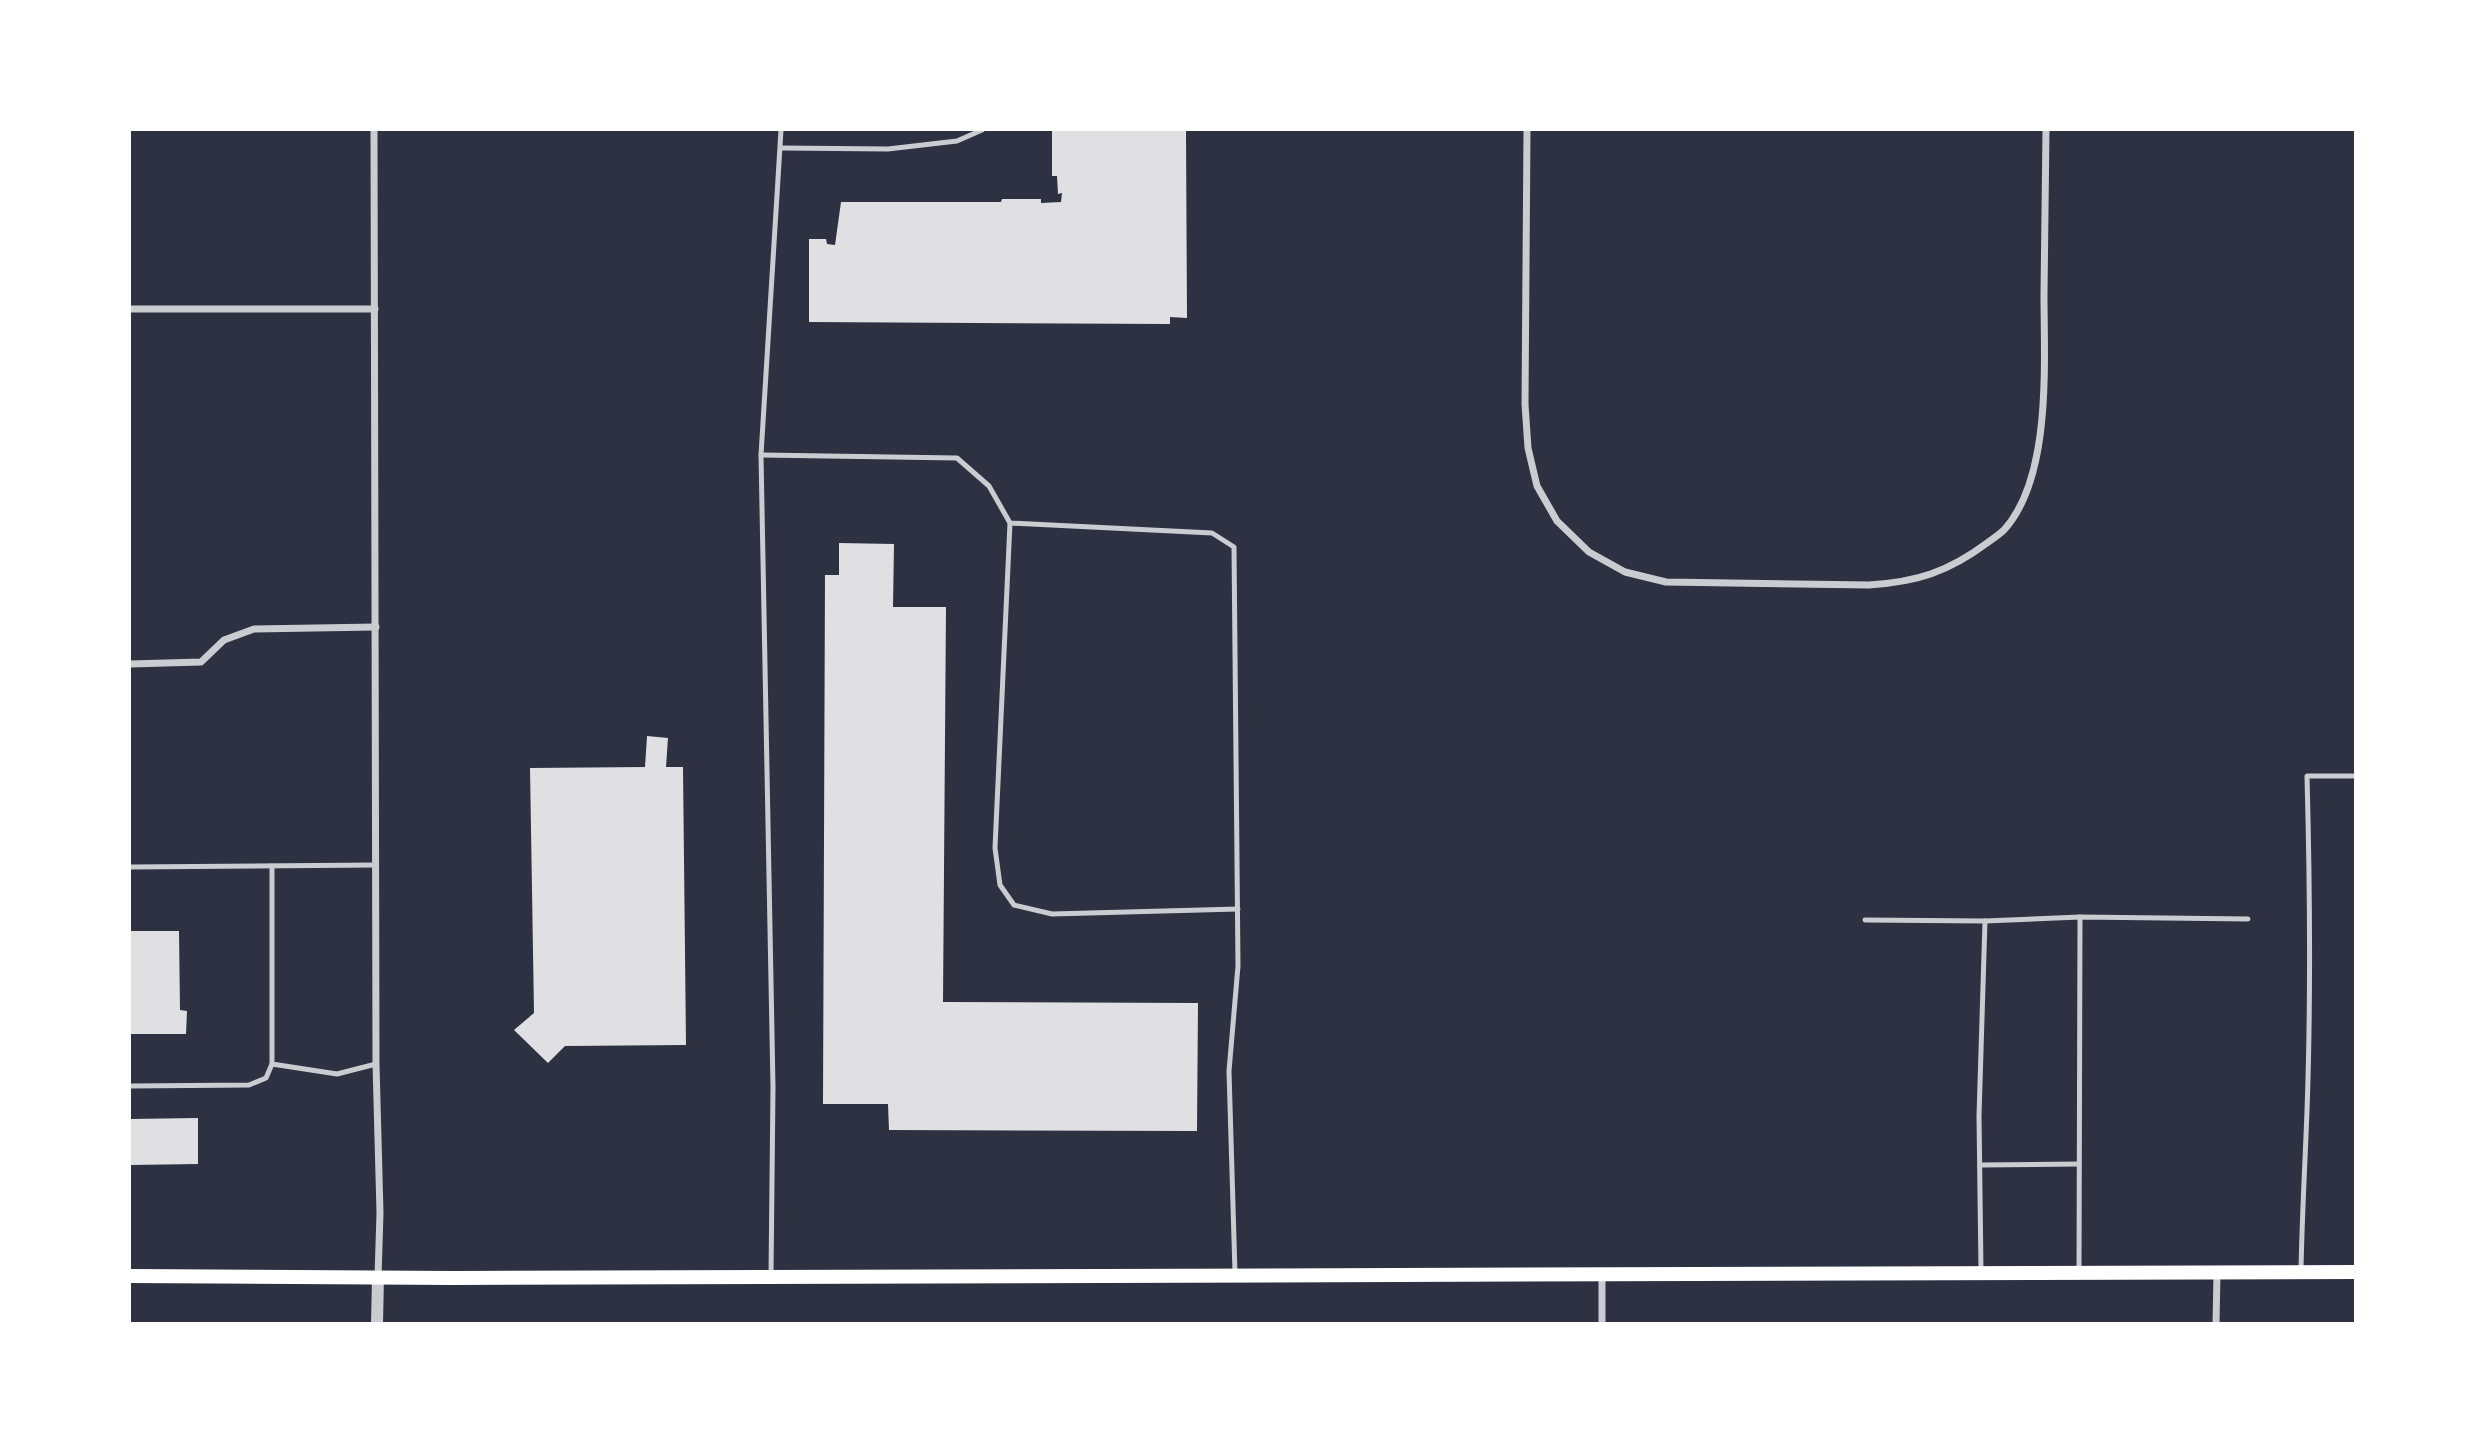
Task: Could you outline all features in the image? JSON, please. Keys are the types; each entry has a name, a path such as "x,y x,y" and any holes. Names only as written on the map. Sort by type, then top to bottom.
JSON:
{"main road":[{"path":"130,1276 2356,1272"}],"street":[{"path":"374,130 376,1064 380,1213 377,1324"},
{"path":"1527,130 1525,404 1528,448 1537,486 1557,521 1589,552 1625,572 1666,582 1869,585 1921,578 1962,562 2004,530 2027,491 2039,444 2043,397 2046,130"},
{"path":"130,309 375,309"},
{"path":"130,664 201,662 224,640 254,629 376,626"},
{"path":"2216,1324 2217,1273"},
{"path":"1602,1274 1602,1324"}],"lane":[{"path":"771,1276 773,1087 761,455 781,130"},
{"path":"781,148 888,149 957,141 982,130"},
{"path":"761,455 957,458 989,486 1010,523 995,848 1000,885 1014,905 1052,914 1238,909"},
{"path":"1010,523 1212,533 1234,547 1238,966 1229,1071 1235,1276"},
{"path":"2301,1272 2310,949 2307,776 2356,776"},
{"path":"130,867 376,865"},
{"path":"130,1086 249,1085 266,1078 272,1064 272,866"},
{"path":"2080,917 2080,1273"},
{"path":"1865,920 1985,921 2080,917 2248,919"},
{"path":"1981,1273 1980,1038 1985,921"},
{"path":"272,1064 337,1074 376,1064"},
{"path":"1980,1165 2079,1164"}],"building":[{"path":"1052,130 1186,130 1187,318 1170,317 1170,324 809,322 809,239 826,239 827,244 835,245 841,202 1001,202 1002,199 1041,199 1041,203 1061,202 1062,193 1058,194 1057,176 1052,176"},
{"path":"839,543 894,544 893,607 946,607 943,1002 1198,1003 1197,1131 889,1130 888,1104 823,1104 825,575 839,575"},
{"path":"647,736 668,738 666,767 683,767 686,1045 565,1046 548,1063 514,1030 534,1013 530,768 645,767"},
{"path":"130,931 179,931 180,1010 187,1011 186,1034 130,1034"},
{"path":"198,1118 198,1164 130,1165 130,1119"}]}
